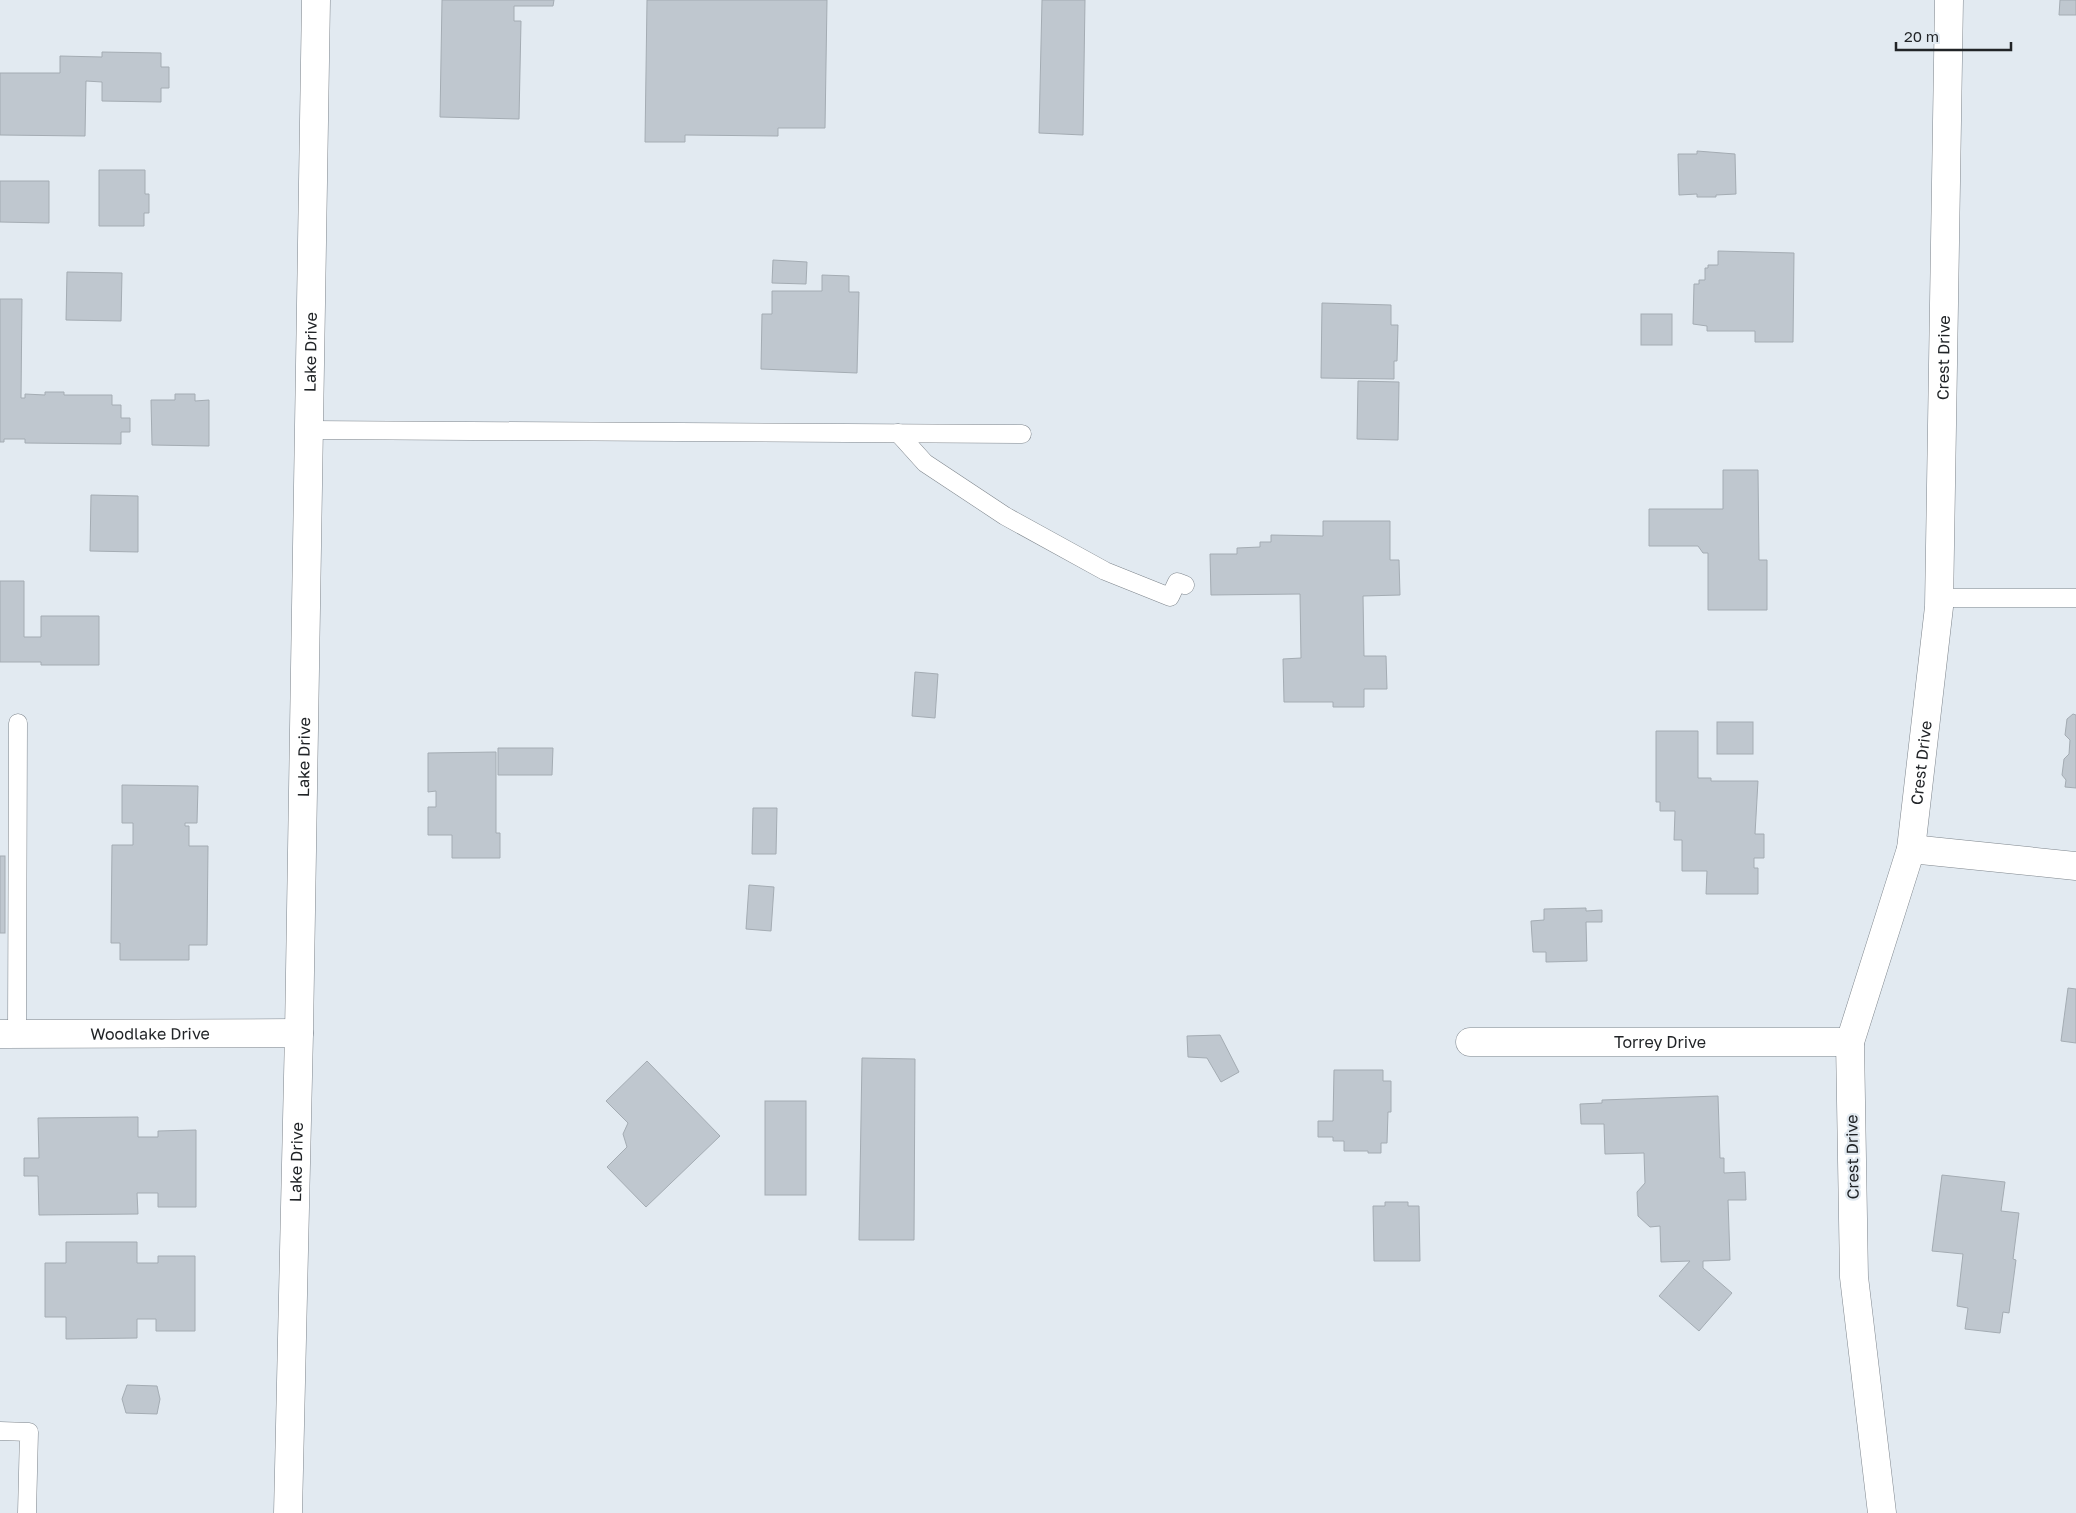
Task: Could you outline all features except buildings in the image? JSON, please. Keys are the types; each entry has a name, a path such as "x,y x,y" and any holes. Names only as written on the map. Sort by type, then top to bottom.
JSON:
{"street":[{"name":"Lake Drive","path":"288,1513 299,1033 316,0"},
{"name":"Crest Drive","path":"1882,1513 1854,1277 1850,1042 1911,849 1940,598 1949,0"},
{"path":"1911,849 2076,866"},
{"name":"Woodlake Drive","path":"8,1034 299,1033"},
{"name":"Torrey Drive","path":"1470,1042 1850,1042"}],"lane":[{"path":"309,430 1022,434"},
{"path":"898,433 924,463 1005,516 1105,571 1170,597 1177,582 1185,585"},
{"path":"1940,598 2076,598"},
{"path":"8,1034 18,723"},
{"path":"0,1432 29,1432 27,1513"}]}
